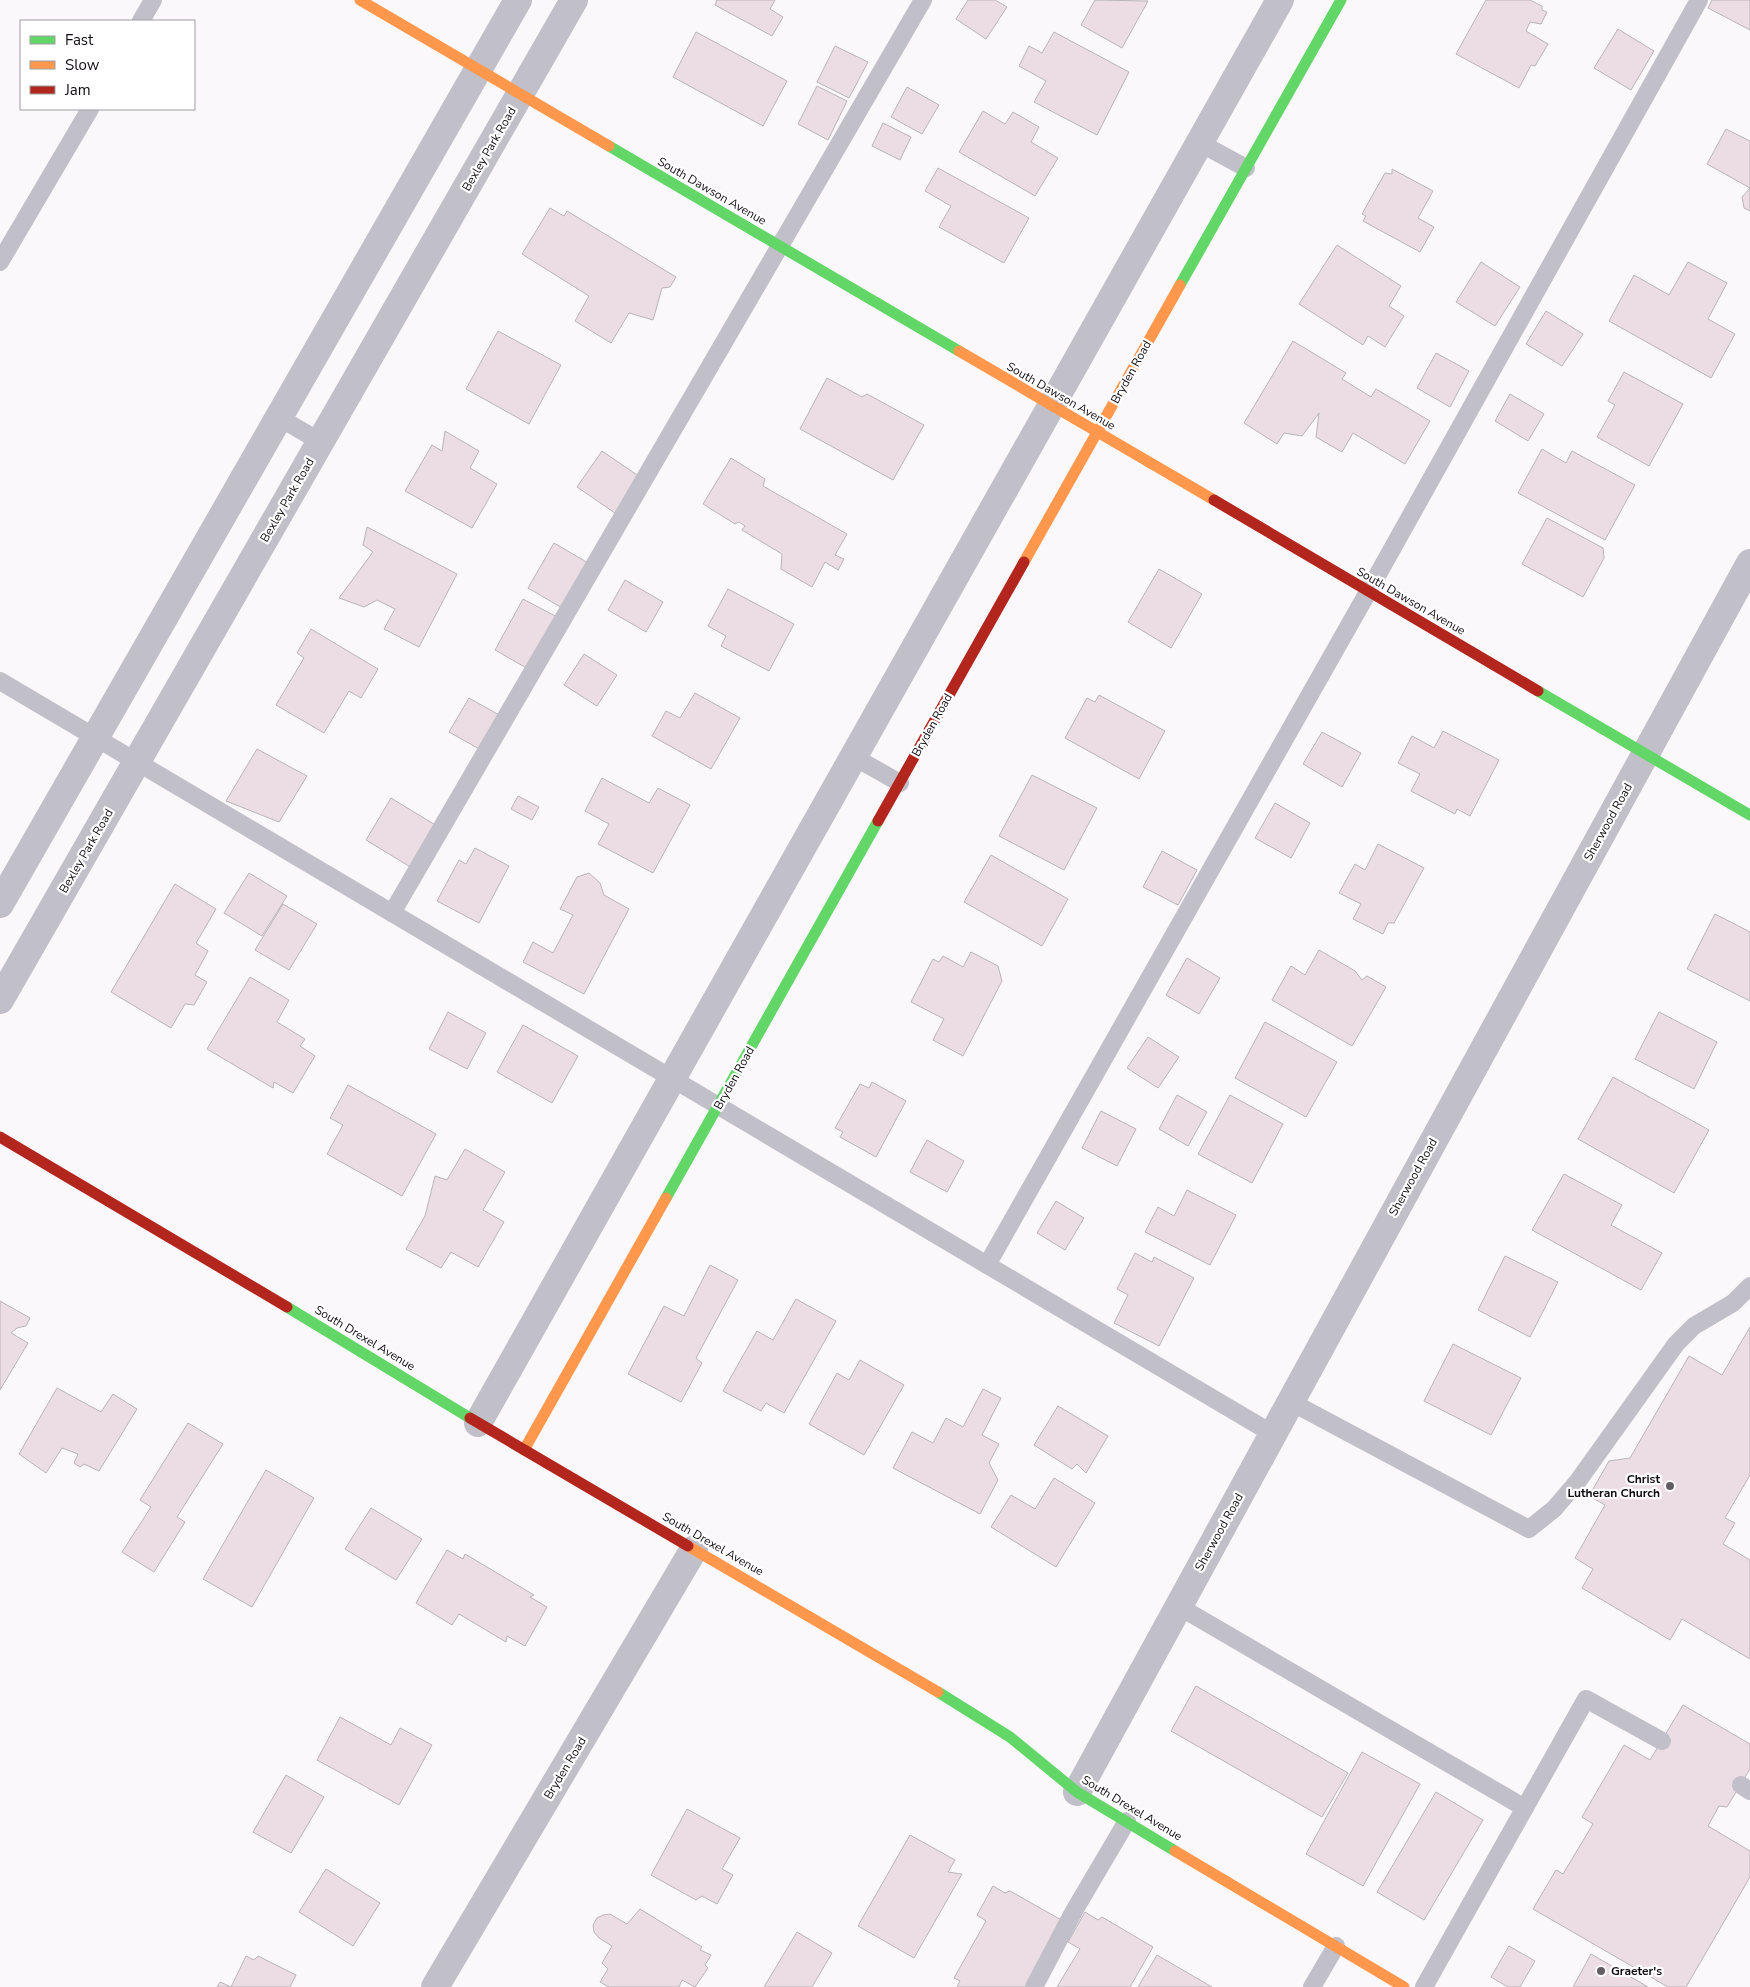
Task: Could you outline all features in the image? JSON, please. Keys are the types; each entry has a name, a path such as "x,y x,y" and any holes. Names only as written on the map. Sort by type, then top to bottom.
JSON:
{"street":[{"name":"South Dawson Avenue","path":"360,0 1750,815"},
{"path":"0,904 518,0"},
{"name":"Bexley Park Road","path":"0,1000 574,0"},
{"path":"478,1423 1280,0"},
{"name":"Bryden Road","path":"524,1450 1341,0"},
{"name":"Sherwood Road","path":"1077,1792 1750,563"},
{"name":"South Drexel Avenue","path":"0,1137 478,1423 951,1699 1010,1737 1077,1792 1404,1987"},
{"name":"Bryden Road","path":"435,1987 694,1549"}],"lane":[{"path":"142,20 153,0"},
{"path":"392,913 923,0"},
{"path":"987,1265 1368,592 1699,0"},
{"path":"0,262 89,110"},
{"path":"1200,142 1246,168"},
{"path":"278,417 321,442"},
{"path":"0,681 1273,1434"},
{"path":"854,757 900,783"},
{"path":"1291,1402 1529,1529 1554,1510 1578,1481 1676,1344 1694,1326 1733,1303 1750,1286"},
{"path":"1178,1606 1525,1808"},
{"path":"1424,1987 1586,1699 1662,1741"},
{"path":"1034,1987 1074,1911 1127,1821"},
{"path":"1312,1987 1336,1946"}],"building":[{"path":"717,0 775,0 770,9 783,17 772,36 715,5"},
{"path":"968,0 995,0 1007,7 986,39 956,19"},
{"path":"1095,0 1148,1 1122,48 1081,25"},
{"path":"1486,0 1530,0 1542,6 1542,10 1547,12 1541,24 1530,22 1526,31 1548,44 1535,66 1531,65 1519,88 1456,54"},
{"path":"1712,0 1750,0 1750,30 1708,8"},
{"path":"1618,29 1654,51 1631,90 1594,68"},
{"path":"696,32 787,81 763,126 673,77"},
{"path":"1054,32 1129,72 1097,135 1034,102 1046,81 1019,66 1029,46 1042,53"},
{"path":"835,46 868,62 849,98 817,82"},
{"path":"817,86 847,101 828,140 798,124"},
{"path":"907,87 939,105 922,134 891,117"},
{"path":"983,111 1005,124 1013,112 1039,127 1031,142 1058,158 1035,196 959,152"},
{"path":"883,123 911,137 900,160 872,146"},
{"path":"1726,129 1750,141 1750,188 1707,164"},
{"path":"938,168 1029,218 1004,263 939,227 951,206 925,191"},
{"path":"1392,169 1433,191 1418,218 1434,227 1420,252 1363,221 1366,216 1362,214 1385,173 1392,174"},
{"path":"1750,188 1750,211 1744,208 1742,197"},
{"path":"550,208 564,216 567,211 676,277 670,287 662,288 653,320 629,313 611,343 575,321 589,296 522,254"},
{"path":"1337,245 1401,286 1389,306 1404,316 1385,347 1368,336 1363,345 1299,304"},
{"path":"1481,262 1520,287 1495,326 1456,302"},
{"path":"1688,262 1727,283 1708,319 1735,334 1711,378 1609,321 1634,275 1669,295"},
{"path":"1546,311 1583,334 1562,366 1526,344"},
{"path":"498,331 561,365 529,424 466,389"},
{"path":"1293,341 1346,373 1342,379 1371,397 1376,389 1430,421 1405,464 1353,433 1342,452 1316,437 1319,413 1302,436 1284,433 1277,444 1244,423"},
{"path":"1436,353 1469,371 1450,407 1417,388"},
{"path":"1624,372 1683,404 1649,466 1597,437 1615,405 1608,401"},
{"path":"827,378 862,397 867,394 924,425 893,480 800,429"},
{"path":"1510,394 1544,414 1528,441 1495,421"},
{"path":"445,431 479,451 470,468 497,484 472,528 405,491 432,445 442,451"},
{"path":"1542,449 1566,463 1572,451 1635,485 1605,540 1518,493"},
{"path":"602,451 640,477 615,513 577,487"},
{"path":"731,458 765,479 763,486 847,534 835,555 844,559 838,570 825,562 812,587 781,569 782,554 742,530 745,526 739,522 735,524 703,504"},
{"path":"1547,518 1603,548 1604,558 1583,597 1522,564"},
{"path":"367,527 457,574 419,647 384,629 395,609 377,600 364,607 339,598 373,552 363,545"},
{"path":"554,543 590,564 564,609 528,588"},
{"path":"1159,569 1202,594 1171,648 1128,622"},
{"path":"625,580 663,602 646,632 608,610"},
{"path":"728,589 794,624 769,671 721,646 726,636 708,626"},
{"path":"523,599 559,618 530,670 495,650"},
{"path":"311,629 378,669 361,698 349,691 324,733 276,705 304,658 297,653"},
{"path":"584,654 617,675 597,706 564,685"},
{"path":"695,693 740,718 711,769 652,736 666,711 680,718"},
{"path":"1099,695 1165,731 1139,779 1065,738 1087,698 1095,702"},
{"path":"469,698 501,716 481,750 449,732"},
{"path":"1443,731 1499,760 1470,816 1457,809 1455,814 1411,791 1420,774 1398,763 1412,736 1434,748"},
{"path":"1322,732 1361,753 1342,787 1303,764"},
{"path":"257,749 307,776 279,822 226,801"},
{"path":"1032,775 1097,808 1064,870 999,836"},
{"path":"602,778 649,803 658,788 690,805 653,873 598,844 609,824 585,811"},
{"path":"518,796 539,807 532,820 511,809"},
{"path":"391,798 437,826 412,868 366,840"},
{"path":"1275,803 1310,823 1291,858 1255,838"},
{"path":"1378,844 1424,868 1394,923 1388,923 1383,934 1353,919 1361,904 1339,893 1355,864 1365,870"},
{"path":"475,848 509,866 479,923 437,901 459,860 466,864"},
{"path":"1162,851 1197,870 1178,905 1143,887"},
{"path":"991,855 1068,899 1042,946 964,902"},
{"path":"249,873 287,896 262,936 224,913"},
{"path":"589,873 600,883 604,895 629,909 584,994 523,962 533,942 553,953 573,915 560,909 577,877"},
{"path":"175,884 216,909 196,943 208,951 195,975 207,982 194,1005 185,1004 171,1028 111,992"},
{"path":"283,904 317,924 289,970 255,950"},
{"path":"1715,914 1750,932 1750,1001 1687,969"},
{"path":"1319,950 1355,971 1362,980 1367,976 1386,987 1352,1046 1272,1000 1291,966 1305,975"},
{"path":"971,952 998,966 1002,981 963,1056 933,1040 944,1019 911,1002 933,959 939,962 943,956 963,967"},
{"path":"1187,958 1220,978 1199,1014 1166,995"},
{"path":"250,977 289,1000 277,1022 305,1039 300,1046 315,1056 293,1093 274,1082 273,1088 207,1049"},
{"path":"448,1012 486,1033 467,1069 429,1049"},
{"path":"1659,1012 1717,1042 1694,1089 1635,1059"},
{"path":"1265,1022 1337,1062 1306,1117 1235,1078"},
{"path":"523,1025 578,1056 552,1103 497,1072"},
{"path":"1148,1037 1179,1057 1158,1088 1127,1068"},
{"path":"1613,1077 1709,1130 1674,1193 1578,1139"},
{"path":"872,1082 906,1101 876,1157 840,1137 843,1132 835,1128 860,1084 869,1088"},
{"path":"348,1085 436,1134 402,1196 327,1154 343,1125 330,1118"},
{"path":"1177,1095 1207,1112 1188,1146 1159,1129"},
{"path":"1230,1095 1283,1124 1252,1183 1198,1154"},
{"path":"1101,1111 1136,1129 1117,1166 1082,1148"},
{"path":"927,1140 964,1161 947,1192 910,1172"},
{"path":"465,1149 505,1172 483,1210 504,1222 478,1267 451,1252 441,1268 406,1249 425,1216 435,1176 447,1180"},
{"path":"1564,1174 1622,1205 1611,1225 1662,1253 1641,1290 1532,1230"},
{"path":"1187,1190 1236,1215 1210,1265 1145,1232 1158,1207 1174,1216"},
{"path":"1056,1201 1084,1218 1065,1250 1037,1233"},
{"path":"1135,1253 1152,1262 1154,1257 1194,1278 1159,1346 1114,1323 1128,1295 1117,1289"},
{"path":"1505,1256 1558,1282 1530,1337 1478,1310"},
{"path":"710,1265 738,1280 696,1358 702,1363 681,1402 628,1374 664,1306 684,1316"},
{"path":"796,1299 836,1321 784,1413 766,1403 761,1411 723,1391 757,1331 773,1340"},
{"path":"0,1301 30,1318 26,1326 17,1328 11,1333 28,1343 0,1390"},
{"name":"Christ Lutheran Church","path":"1750,1327 1750,1475 1725,1518 1735,1523 1723,1544 1750,1560 1750,1659 1682,1619 1670,1640 1582,1588 1593,1569 1575,1558 1605,1505 1589,1496 1609,1461 1630,1458 1689,1356 1722,1375"},
{"path":"1453,1344 1521,1378 1491,1435 1424,1401"},
{"path":"860,1360 904,1385 864,1455 809,1424 837,1373 849,1380"},
{"path":"57,1388 101,1412 113,1394 137,1409 99,1471 84,1464 80,1467 74,1463 78,1454 62,1448 46,1473 19,1454"},
{"path":"983,1389 1001,1398 982,1435 999,1444 989,1463 998,1480 980,1514 893,1468 912,1432 933,1443 946,1418 963,1427"},
{"path":"1058,1406 1108,1436 1086,1473 1077,1464 1072,1469 1034,1445"},
{"path":"188,1423 223,1444 177,1517 185,1522 154,1572 122,1552 151,1507 140,1500"},
{"path":"266,1470 314,1498 252,1607 203,1579"},
{"path":"1054,1478 1095,1503 1056,1567 991,1527 1011,1495 1035,1509"},
{"path":"371,1508 422,1539 396,1580 345,1549"},
{"path":"447,1550 463,1559 465,1554 534,1595 530,1597 547,1607 525,1646 507,1636 506,1642 459,1614 452,1625 416,1603"},
{"path":"1196,1686 1348,1773 1322,1817 1171,1731"},
{"path":"1683,1705 1750,1744 1750,1769 1727,1807 1719,1806 1708,1826 1750,1851 1750,1877 1686,1987 1668,1987 1533,1909 1556,1870 1563,1874 1593,1824 1582,1817 1624,1745 1650,1760"},
{"path":"340,1717 391,1745 400,1728 432,1745 399,1805 317,1760"},
{"path":"1362,1752 1420,1784 1363,1886 1306,1854"},
{"path":"286,1775 324,1797 291,1853 253,1832"},
{"path":"1436,1792 1483,1820 1424,1920 1377,1892"},
{"path":"687,1809 740,1838 722,1869 733,1875 717,1904 702,1896 696,1900 651,1875"},
{"path":"910,1835 955,1860 948,1872 962,1874 914,1958 858,1926"},
{"path":"326,1869 380,1903 353,1946 299,1912"},
{"path":"993,1886 1005,1893 1010,1891 1063,1921 1026,1987 957,1987 960,1981 954,1978 986,1921 977,1915"},
{"path":"640,1909 702,1947 700,1950 711,1955 705,1965 708,1968 695,1987 682,1980 679,1987 609,1987 600,1982 608,1969 602,1963 612,1946 599,1938 594,1932 593,1925 597,1918 610,1914 627,1924"},
{"path":"1085,1912 1098,1920 1102,1917 1153,1947 1130,1987 1057,1987 1080,1949 1068,1942"},
{"path":"797,1932 832,1953 812,1987 764,1987"},
{"path":"1509,1946 1535,1961 1520,1987 1508,1987 1491,1977"},
{"name":"Graeter's","path":"1591,1954 1648,1987 1573,1987"},
{"path":"1157,1955 1212,1987 1138,1987"},
{"path":"246,1956 254,1960 258,1956 296,1975 290,1987 231,1987"},
{"path":"220,1982 231,1987 217,1987"}],"traffic: fast":[{"path":"1180,285 1341,0"},
{"path":"609,146 959,351"},
{"path":"1538,691 1750,815"},
{"path":"666,1198 878,821"},
{"path":"287,1307 470,1418"},
{"path":"938,1692 1010,1737 1077,1792 1175,1851"}],"traffic: slow":[{"path":"360,0 609,146"},
{"path":"1024,562 1180,285"},
{"path":"959,351 1214,500"},
{"path":"524,1450 666,1198"},
{"path":"688,1546 938,1692"},
{"path":"1175,1851 1404,1987"}],"traffic: jam":[{"path":"1214,500 1538,691"},
{"path":"878,821 1024,562"},
{"path":"0,1137 287,1307"},
{"path":"470,1418 688,1546"}],"place":[{"name":"Christ Lutheran Church","path":"1670,1486"},
{"name":"Graeter's","path":"1601,1971"}]}
